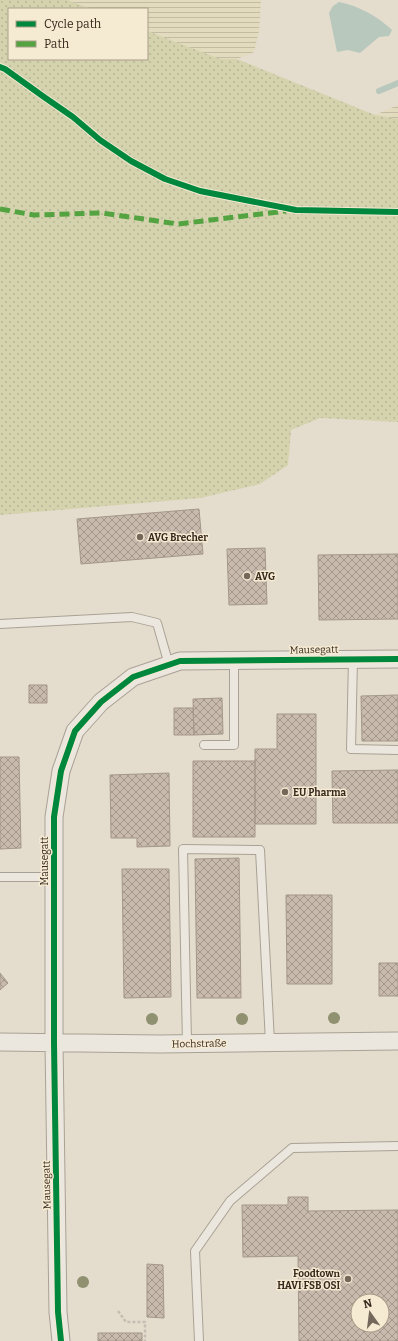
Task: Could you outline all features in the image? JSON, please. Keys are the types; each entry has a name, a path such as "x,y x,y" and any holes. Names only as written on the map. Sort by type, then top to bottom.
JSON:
{"street":[{"name":"Mausegatt","path":"61,1341 58,1304 54,1043 54,817 61,771 75,731 101,702 133,678 180,661 398,658"},
{"name":"Hochstraße","path":"0,1042 187,1043 398,1041"}],"lane":[{"path":"0,624 132,617 138,618 157,623 169,665"},
{"path":"353,659 351,749 398,750"},
{"path":"204,745 234,745 234,660"},
{"path":"187,1043 183,849 260,850 270,1042"},
{"path":"0,876 54,877"},
{"path":"199,1341 195,1251 230,1201 292,1148 398,1146"}],"path":[{"path":"118,1312 126,1322 145,1322 145,1341"}],"shaded area":[{"path":"68,0 261,0 259,31 254,52 237,59 220,60 148,31 148,8 88,8"},
{"path":"339,2 361,9 380,20 392,30 389,36 379,37 360,53 348,50 337,52 329,13 333,6"},
{"path":"398,105 398,119 375,115"}],"green space":[{"path":"0,0 68,0 88,8 8,8 8,60 148,60 148,31 220,59 237,59 375,115 398,119 398,422 320,418 291,430 288,465 260,484 200,498 0,515"}],"building":[{"name":"AVG Brecher","path":"199,509 203,554 81,564 77,519"},
{"name":"AVG","path":"265,548 267,604 229,605 227,549"},
{"path":"398,554 398,619 319,620 318,555"},
{"path":"29,685 47,685 47,703 29,703"},
{"path":"398,695 398,741 362,741 361,696"},
{"path":"222,698 223,734 194,735 193,699"},
{"path":"174,708 193,708 194,735 174,735"},
{"name":"EU Pharma","path":"277,714 316,714 316,824 255,824 255,749 277,749"},
{"path":"0,757 19,757 21,848 0,849"},
{"path":"193,761 255,761 255,837 193,837"},
{"path":"398,770 398,823 333,823 332,771"},
{"path":"169,773 170,846 137,847 137,838 111,838 110,775"},
{"path":"239,858 241,998 197,998 195,859"},
{"path":"122,869 169,869 171,997 124,998"},
{"path":"286,895 332,895 332,984 287,984"},
{"path":"379,963 398,963 398,996 379,996"},
{"path":"0,973 8,983 0,990"},
{"name":"Foodtown HAVI FSB OSI","path":"288,1197 308,1197 308,1211 398,1210 398,1341 299,1341 298,1256 243,1257 242,1205 288,1205"},
{"path":"147,1264 163,1265 164,1318 147,1317"},
{"path":"98,1333 142,1333 142,1341 98,1341"}],"waterway":[{"path":"379,91 398,83"}],"marked path":[{"path":"0,209 34,215 102,213 178,224 286,211"}],"cycle path":[{"path":"0,67 73,117 100,140 131,161 165,179 200,191 296,210 398,212"},
{"path":"61,1341 58,1312 54,1043 54,817 61,771 75,731 101,702 133,677 180,661 398,659"}],"place":[{"name":"AVG Brecher","path":"140,537"},
{"name":"AVG","path":"247,576"},
{"name":"EU Pharma","path":"285,792"},
{"name":"Foodtown HAVI FSB OSI","path":"348,1279"}]}
